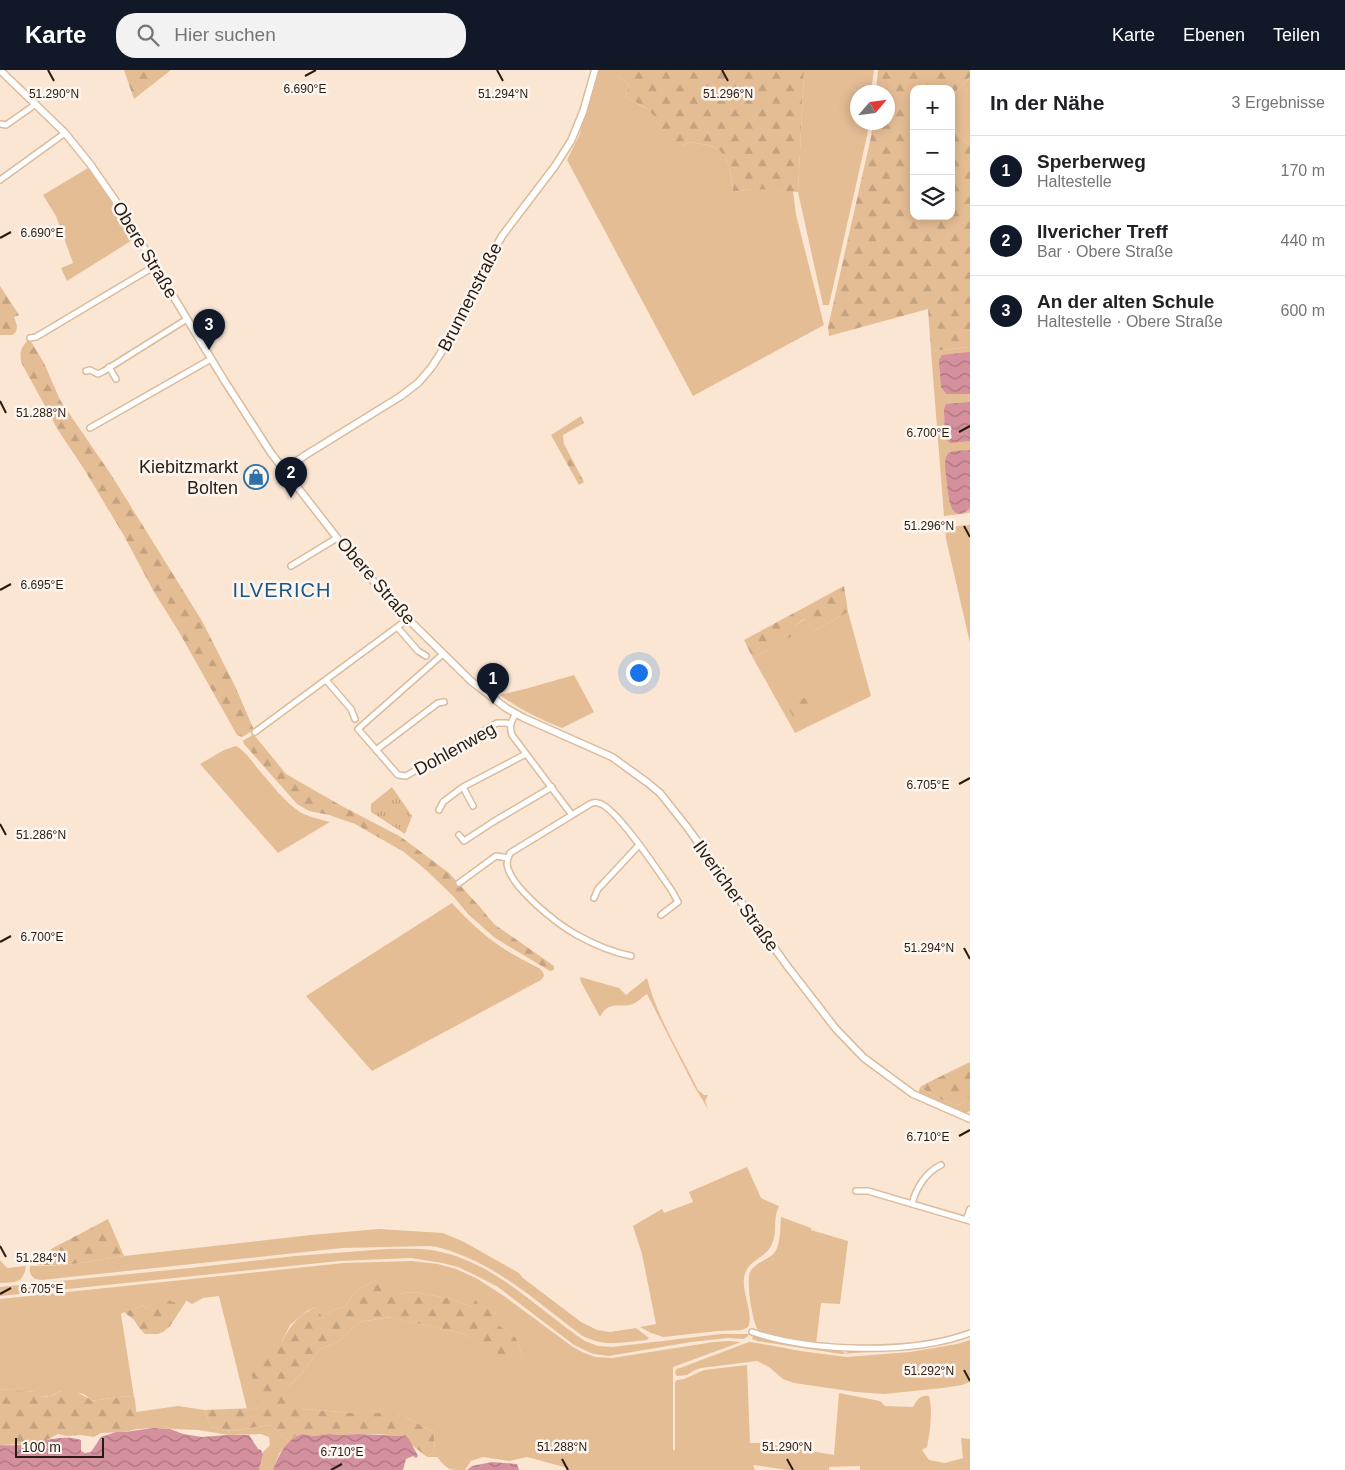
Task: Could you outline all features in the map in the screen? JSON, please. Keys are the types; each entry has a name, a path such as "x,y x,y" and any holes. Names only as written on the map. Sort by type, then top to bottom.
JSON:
{"street":[{"name":"Obere Straße","path":"0,70 65,134 105,184 248,419 283,470 366,573 408,619 485,693"},
{"name":"Brunnenstraße","path":"283,470 401,396 418,383 431,368 444,348 482,270 502,236 555,166 571,140 583,112 596,70"},
{"path":"0,124 6,125 36,104"},
{"path":"0,180 65,134"},
{"path":"30,338 36,337 155,266"},
{"path":"86,371 90,370 98,374 187,319"},
{"path":"90,428 211,359"},
{"path":"109,367 116,379"},
{"path":"291,566 337,538"},
{"path":"256,732 408,619"},
{"path":"398,628 418,651 426,656"},
{"name":"Dohlenweg","path":"443,654 358,729 398,775 406,776 496,724 506,722 510,724"},
{"path":"326,680 351,709 355,719"},
{"name":"Ilvericher Straße","path":"485,693 516,714 612,757 660,793 836,1030 864,1058 913,1094 970,1119"},
{"path":"376,750 438,703 444,702"},
{"path":"516,714 510,724 512,735 572,815"},
{"path":"440,810 444,802 463,787 526,754"},
{"path":"463,787 473,806"},
{"path":"459,835 464,841 552,787"},
{"path":"630,956 591,943 551,918 535,904 510,872 508,858 510,853 590,804 598,802 614,814 672,891 678,902 661,916"},
{"path":"594,898 598,889 639,845"},
{"path":"459,882 496,856 508,858"},
{"path":"912,1204 915,1192 933,1169 941,1165"},
{"path":"856,1191 868,1191 968,1221 970,1209"},
{"path":"752,1332 763,1336 842,1348 894,1347 929,1343 970,1333"}],"green space":[{"path":"124,70 171,70 134,99"},
{"path":"598,70 617,70 617,76 629,84 626,97 652,112 661,128 682,146 691,142 712,146 719,151 729,166 733,192 753,189 793,191 796,215 824,325 693,396 567,160 579,136"},
{"path":"617,70 804,70 798,192 753,189 733,192 729,166 723,155 712,146 691,142 675,149 665,145 658,137 658,122 651,112 626,97 629,84 617,76"},
{"path":"804,70 874,70 872,85 850,85 850,130 868,130 829,305 823,305 798,192"},
{"path":"878,70 970,70 970,77 955,92 955,85 910,85 910,220 955,220 955,128 970,145 970,347 931,351 928,309 829,336 828,327 872,130 895,130 895,85 877,85"},
{"path":"970,77 970,145 955,128 955,92"},
{"path":"88,168 108,196 134,239 67,281 61,268 73,263 56,216 43,195"},
{"path":"0,286 19,315 14,317 17,326 16,332 12,335 0,335"},
{"path":"29,340 44,363 60,400 112,476 202,621 235,686 254,730 242,737 237,735 179,632 154,592 123,534 58,430 22,364 21,351"},
{"path":"970,347 970,511 969,513 944,516 931,351"},
{"path":"581,416 584,423 563,435 564,444 584,482 579,485 551,435"},
{"path":"970,525 970,643 946,539 945,527"},
{"path":"844,586 848,612 815,630 804,619 795,625 799,632 753,658 744,640"},
{"path":"848,612 871,696 795,733 753,658 798,632 795,625 805,619 815,630"},
{"path":"574,675 594,712 562,728 514,705 500,695 525,689"},
{"path":"819,691 822,697 819,703 794,718 787,706"},
{"path":"252,735 255,736 286,774 401,837 449,873 494,924 554,966 554,970 550,971 495,938 468,914 453,896 426,870 404,852 355,824 329,815 309,811 297,804 244,744 243,741"},
{"path":"236,746 245,753 294,808 307,815 330,822 278,853 200,764 224,750"},
{"path":"392,787 412,816 405,834 371,812 371,804"},
{"path":"452,903 482,932 514,955 539,968 544,976 541,980 372,1071 306,996"},
{"path":"580,977 619,988 626,995 647,978 656,1006 698,1090 704,1095 708,1095 705,1101 708,1109 694,1086 647,994 633,1004 611,1006 600,1017"},
{"path":"970,1062 970,1097 959,1105 944,1101 920,1087 927,1083"},
{"path":"920,1087 939,1098 959,1105 970,1097 970,1111 964,1114 921,1094 919,1091"},
{"path":"747,1167 761,1198 779,1206 772,1244 765,1253 752,1263 744,1278 750,1316 748,1327 742,1330 663,1337 640,1327 656,1324 642,1254 633,1226 662,1209 664,1213 693,1202 689,1192"},
{"path":"781,1217 811,1228 811,1230 848,1241 840,1304 821,1303 816,1344 763,1334 758,1330 754,1318 749,1292 750,1272 755,1266 775,1252 779,1240"},
{"path":"108,1219 124,1256 67,1265 37,1265 35,1261 53,1248"},
{"path":"379,1229 443,1233 464,1242 519,1273 581,1322 597,1330 610,1332 636,1328 649,1338 647,1340 614,1343 598,1342 590,1339 581,1335 521,1289 490,1269 456,1253 430,1246 342,1248 42,1280 35,1279 30,1272 30,1266 67,1265 124,1256"},
{"path":"387,1249 437,1251 458,1257 478,1266 515,1288 585,1341 598,1346 612,1347 721,1334 748,1334 748,1336 744,1339 728,1338 691,1342 609,1356 593,1354 574,1345 498,1287 458,1267 411,1258 339,1261 0,1296 0,1287 295,1256"},
{"path":"0,1260 7,1268 26,1266 23,1276 18,1281 0,1283"},
{"path":"412,1261 438,1264 456,1269 476,1278 504,1296 573,1347 595,1357 612,1358 714,1342 741,1342 673,1367 673,1450 675,1450 675,1382 704,1370 747,1365 750,1443 763,1443 834,1455 839,1393 880,1401 885,1406 913,1407 919,1398 929,1396 931,1414 929,1435 927,1447 922,1450 929,1460 945,1463 963,1458 961,1438 970,1439 970,1470 860,1470 860,1466 829,1467 829,1470 788,1470 753,1465 755,1470 569,1470 527,1457 509,1461 483,1457 471,1461 465,1470 452,1469 446,1467 437,1457 427,1457 435,1451 434,1432 397,1413 354,1413 305,1409 287,1405 287,1388 301,1374 320,1349 340,1341 359,1322 391,1317 464,1334 505,1357 523,1358 516,1338 491,1320 496,1313 476,1299 471,1307 453,1299 413,1292 397,1294 376,1280 355,1291 346,1306 333,1310 323,1318 316,1307 307,1311 290,1325 281,1343 271,1353 258,1408 247,1409 219,1296 203,1298 192,1304 187,1301 153,1301 147,1309 143,1305 135,1309 124,1310 121,1314 134,1397 125,1396 92,1401 84,1394 61,1391 50,1396 38,1396 36,1392 0,1389 0,1299 344,1263"},
{"path":"376,1280 396,1290 398,1294 413,1292 453,1299 471,1307 476,1299 488,1304 496,1313 492,1320 516,1338 523,1358 505,1358 464,1334 390,1317 359,1322 340,1341 320,1349 301,1374 287,1388 287,1404 305,1409 354,1413 397,1413 434,1432 435,1451 427,1457 412,1445 409,1439 400,1436 329,1434 314,1436 302,1434 289,1442 271,1425 231,1431 211,1427 205,1410 258,1408 250,1364 271,1353 268,1341 281,1343 299,1317 316,1307 323,1318 333,1310 346,1306 355,1291"},
{"path":"162,1294 172,1302 187,1300 170,1326 163,1332 145,1334 124,1310 135,1309 143,1305 147,1309"},
{"path":"753,1336 842,1349 842,1352 847,1353 848,1350 957,1341 919,1348 841,1354 757,1341 752,1339"},
{"path":"970,1340 970,1382 943,1388 884,1394 794,1383 783,1379 769,1367 757,1361 701,1368 687,1375 677,1376 675,1373 676,1369 749,1342 847,1357 910,1352"},
{"path":"0,1389 37,1392 38,1396 52,1396 62,1391 70,1391 92,1401 125,1396 134,1397 138,1426 137,1429 124,1432 101,1433 94,1437 58,1434 45,1441 0,1445"},
{"path":"178,1406 205,1410 211,1427 232,1431 271,1425 289,1442 279,1454 273,1470 259,1470 263,1452 270,1445 269,1437 261,1434 229,1435 198,1430 137,1429 136,1412"}],"water":[{"path":"970,352 970,394 946,394 941,387 939,360 942,355"},
{"path":"970,402 970,441 950,443 945,438 944,409 946,404"},
{"path":"970,450 970,508 958,514 954,512 949,501 945,461 947,455 951,452"},
{"path":"153,1428 170,1429 183,1434 202,1437 249,1435 263,1454 259,1470 0,1470 0,1445 18,1445 60,1438 74,1438 81,1440 81,1451 85,1453 91,1452 101,1437 116,1432"},
{"path":"302,1434 314,1436 358,1434 404,1436 409,1439 418,1456 406,1459 403,1470 273,1470 287,1444 296,1436"},
{"path":"492,1462 517,1464 519,1470 467,1470 472,1466"}],"place":[{"name":"An der alten Schule","path":"209,350"},
{"name":"Kiebitzmarkt Bolten","path":"256,477"},
{"name":"Ilvericher Treff","path":"291,498"},
{"name":"Sperberweg","path":"493,704"}],"district":[{"name":"ILVERICH","path":"282,590"}]}
